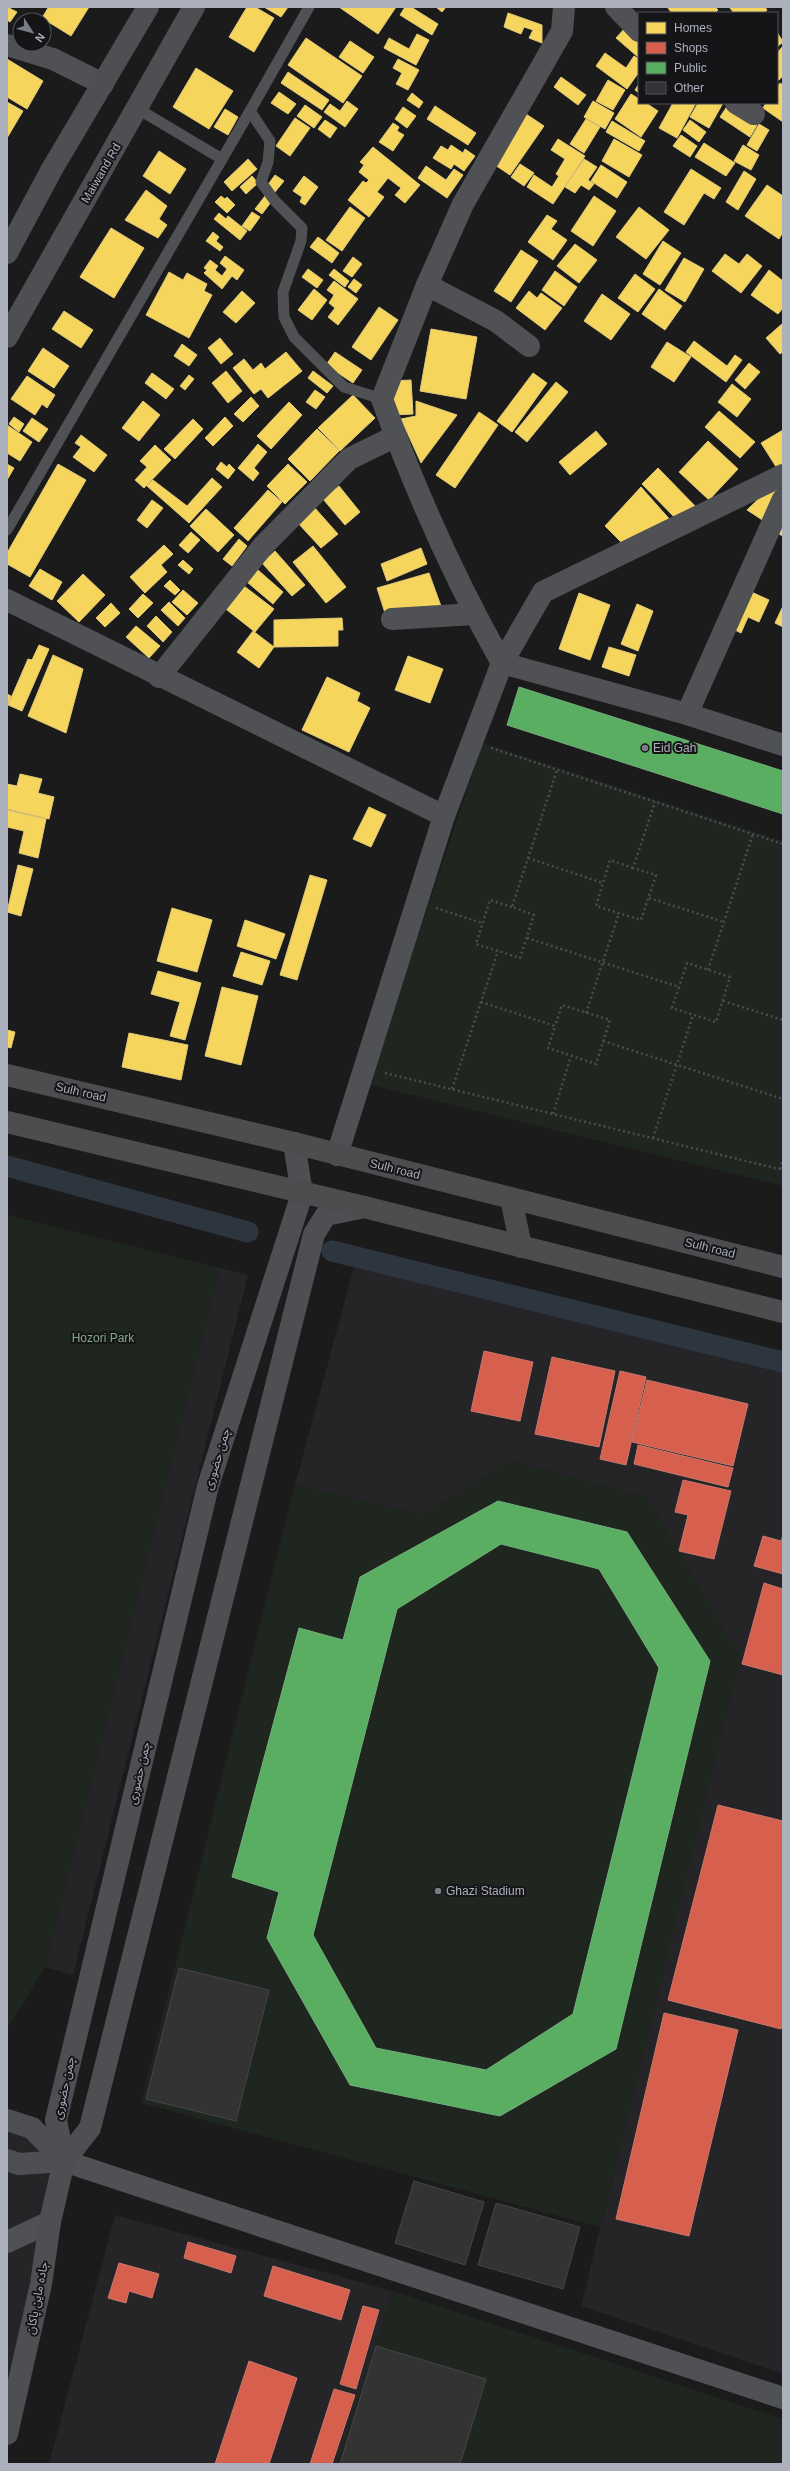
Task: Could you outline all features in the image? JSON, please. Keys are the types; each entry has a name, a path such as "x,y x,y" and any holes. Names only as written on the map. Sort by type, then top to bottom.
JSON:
{"highway":[{"name":"Sulh road","path":"7,1075 294,1143 783,1267"},
{"path":"7,1122 302,1194 364,1207 783,1312"},
{"path":"512,1198 522,1247"}],"main road":[{"path":"7,253 52,169 148,7"},
{"name":"Maiwand Rd","path":"7,337 138,109 194,7"},
{"name":"چمن حضوری","path":"64,2161 56,2120 208,1486 302,1194 294,1143"},
{"path":"7,2160 19,2164 64,2161 90,2128 314,1234 326,1215 364,1207"},
{"path":"7,2120 32,2128 64,2161"},
{"name":"جاده ماین پاکان","path":"7,2434 41,2284 50,2222 64,2161"}],"street":[{"path":"564,7 562,31 463,204 427,285 382,399 396,436 474,614 502,663 687,714 783,745"},
{"path":"616,7 638,30"},
{"path":"7,45 53,58 103,84"},
{"path":"427,285 496,321 529,346"},
{"path":"159,677 268,540 350,459 396,436"},
{"path":"337,1155 444,816 502,663 544,592 783,475"},
{"path":"687,714 783,499"},
{"path":"7,600 159,677 444,816"},
{"path":"392,619 474,614"},
{"path":"64,2161 783,2398"},
{"path":"7,2242 50,2222"}],"lane":[{"path":"7,530 309,7"},
{"path":"138,109 222,159"},
{"path":"250,111 270,141 268,162 261,182 275,200 302,228 301,241 283,292 284,317 294,337 344,387 382,399"}],"path":[{"path":"489,748 783,844"},
{"path":"512,907 557,770"},
{"path":"633,868 655,802"},
{"path":"708,970 753,834"},
{"path":"528,858 603,883"},
{"path":"610,860 656,875 641,920 596,906 603,883 610,860"},
{"path":"649,898 724,922"},
{"path":"490,900 534,915 520,958 476,944 482,924 490,900"},
{"path":"435,908 482,924"},
{"path":"586,1013 619,913"},
{"path":"527,938 679,987"},
{"path":"452,1089 498,951"},
{"path":"687,963 708,970 730,977 716,1022 672,1008 687,963"},
{"path":"723,1001 783,1020"},
{"path":"481,1002 555,1026"},
{"path":"562,1005 586,1013 610,1020 596,1064 548,1048 562,1005"},
{"path":"653,1138 693,1015"},
{"path":"603,1042 783,1099"},
{"path":"552,1114 571,1056"},
{"path":"380,1072 782,1169 783,1160"}],"shaded area":[{"path":"354,1267 783,1372 783,2374 581,2306 740,1657 647,1498 511,1461 422,1515 295,1485"},
{"path":"220,1268 248,1275 73,1975 45,1967"},
{"path":"7,2120 64,2161 7,2434"},
{"path":"115,2215 393,2291 337,2464 49,2464"}],"green space":[{"path":"483,743 783,841 783,1186 368,1084"},
{"name":"Hozori Park","path":"7,1215 220,1268 45,1967 7,2029"},
{"name":"Ghazi Stadium","path":"511,1461 647,1498 741,1657 600,2227 141,2103 295,1485 422,1515"},
{"path":"393,2291 783,2419 783,2464 337,2464"}],"building: Homes":[{"path":"7,7 17,12 12,12 12,19 10,22 7,20"},
{"path":"46,7 89,7 71,36 52,24 52,12 46,12 48,8"},
{"path":"247,7 255,7 274,18 254,52 229,37"},
{"path":"264,7 288,7 281,17"},
{"path":"339,7 396,7 378,34"},
{"path":"405,7 411,7 438,24 432,35 400,15"},
{"path":"436,7 446,7 442,12"},
{"path":"667,7 715,7 718,10 716,12 671,12"},
{"path":"729,7 765,7 767,10 765,12 733,12"},
{"path":"508,13 542,25 542,43 529,38 533,30 524,27 521,34 504,27"},
{"path":"625,28 638,38 638,57 616,38"},
{"path":"417,34 429,40 416,65 384,48 389,38 409,49"},
{"path":"778,34 783,42 778,46"},
{"path":"306,38 362,76 343,103 288,65"},
{"path":"350,41 374,57 363,73 339,57"},
{"path":"783,46 783,76 779,80 778,80 778,52"},
{"path":"605,53 626,68 634,56 638,58 638,73 627,89 596,66"},
{"path":"7,59 43,81 27,109 7,97"},
{"path":"398,59 419,70 408,90 396,84 402,73 393,68"},
{"path":"196,68 233,91 209,129 173,107"},
{"path":"288,72 329,100 322,110 281,83"},
{"path":"561,77 586,95 578,105 554,87"},
{"path":"608,80 625,90 613,110 596,101"},
{"path":"780,83 783,85 783,122 763,108 765,104 778,104 778,86"},
{"path":"638,86 638,92 635,90"},
{"path":"279,92 296,104 288,114 271,103"},
{"path":"412,93 423,102 419,108 407,100"},
{"path":"631,94 638,98 638,104 648,104 658,111 641,137 615,119"},
{"path":"347,101 358,109 345,127 324,112 330,104 340,111"},
{"path":"593,101 614,113 605,129 584,117"},
{"path":"7,102 23,111 7,138"},
{"path":"672,104 695,104 677,138 659,128"},
{"path":"697,104 722,104 709,128 690,117"},
{"path":"305,105 322,117 314,128 297,116"},
{"path":"728,105 757,125 750,137 720,117"},
{"path":"435,106 476,133 468,145 427,119"},
{"path":"403,107 416,116 407,128 395,119"},
{"path":"225,109 238,117 228,135 214,127"},
{"path":"526,114 544,126 510,175 492,163"},
{"path":"295,118 310,128 290,156 276,146"},
{"path":"586,119 600,127 584,153 570,144"},
{"path":"325,120 337,128 330,138 318,129"},
{"path":"690,120 706,132 699,142 683,130"},
{"path":"612,121 645,141 639,151 606,132"},
{"path":"393,123 399,127 397,131 404,135 393,151 379,142"},
{"path":"759,124 769,130 757,151 747,145"},
{"path":"681,135 697,146 690,157 673,146"},
{"path":"558,139 585,156 553,204 527,187 534,175 552,187 559,176 556,174 565,159 551,150"},
{"path":"614,139 642,155 629,177 602,161"},
{"path":"704,143 735,163 726,176 695,157"},
{"path":"451,145 463,153 465,149 475,156 464,171 454,164 451,169 433,158 441,146 448,150"},
{"path":"743,145 759,155 751,170 734,161"},
{"path":"373,147 420,185 405,203 395,195 401,188 388,178 377,192 384,197 369,217 348,200 363,181 366,183 369,180 359,172 364,165 360,162"},
{"path":"159,151 186,169 170,194 143,176"},
{"path":"248,159 257,169 232,191 224,182"},
{"path":"584,159 597,167 588,180 594,184 589,190 581,185 575,193 565,187"},
{"path":"520,164 534,173 524,186 511,177"},
{"path":"601,165 627,182 617,198 591,181"},
{"path":"426,166 446,180 454,169 463,175 447,198 418,178"},
{"path":"691,169 721,188 714,199 704,193 684,225 664,212"},
{"path":"744,171 756,179 738,210 726,202"},
{"path":"275,175 284,181 275,192 267,186"},
{"path":"252,176 258,183 246,194 240,187"},
{"path":"304,176 318,187 305,205 300,202 302,197 293,191"},
{"path":"767,185 783,196 783,232 779,239 745,216"},
{"path":"146,190 167,206 159,219 167,225 158,238 125,220"},
{"path":"221,196 225,199 227,197 235,205 227,213 215,202"},
{"path":"265,196 271,202 262,214 255,209"},
{"path":"594,196 616,211 593,246 571,231"},
{"path":"350,207 365,218 342,251 326,240"},
{"path":"639,207 669,230 646,259 616,237"},
{"path":"252,212 260,217 250,231 242,226"},
{"path":"219,213 226,219 228,216 247,231 240,240 214,219"},
{"path":"547,215 557,221 551,229 567,240 553,260 528,242"},
{"path":"111,228 144,248 114,298 80,277"},
{"path":"213,232 219,237 216,241 223,247 220,251 206,241"},
{"path":"318,237 339,253 332,263 310,247"},
{"path":"663,241 681,253 660,285 643,274"},
{"path":"575,244 597,260 579,283 557,266"},
{"path":"521,250 538,261 511,302 494,291"},
{"path":"725,254 739,264 747,254 762,266 741,293 712,271"},
{"path":"225,256 244,270 237,280 232,276 222,289 204,273 207,270 204,268 210,260 218,266 215,270 222,276 227,269 220,263"},
{"path":"353,257 362,264 352,277 343,271"},
{"path":"684,258 704,269 685,302 665,290"},
{"path":"308,269 323,280 317,288 302,277"},
{"path":"334,269 349,281 345,287 329,275"},
{"path":"769,270 783,281 783,308 778,314 751,295"},
{"path":"555,271 577,287 564,306 542,290"},
{"path":"169,272 183,280 187,273 207,284 204,291 212,295 189,338 146,315"},
{"path":"635,274 655,289 638,312 618,298"},
{"path":"354,279 362,285 356,293 348,287"},
{"path":"334,281 358,299 338,325 328,317 335,308 329,303 334,295 327,290"},
{"path":"314,289 327,300 312,320 298,310"},
{"path":"659,289 682,306 665,330 642,314"},
{"path":"242,291 255,303 236,323 223,312"},
{"path":"529,291 537,298 541,293 562,308 545,330 516,308"},
{"path":"602,294 630,314 611,340 584,321"},
{"path":"379,307 398,320 371,360 352,347"},
{"path":"64,311 93,330 81,348 52,329"},
{"path":"783,323 783,352 780,354 766,338"},
{"path":"431,329 477,337 466,399 420,391"},
{"path":"220,338 233,354 221,364 208,348"},
{"path":"694,341 727,366 735,355 742,360 726,382 686,352"},
{"path":"667,342 691,357 674,382 651,367"},
{"path":"182,344 197,355 189,366 174,356"},
{"path":"43,348 69,366 54,388 28,371"},
{"path":"286,352 302,371 268,398 261,389 254,394 233,368 244,359 253,370 261,363 265,369"},
{"path":"335,352 362,370 353,383 326,365"},
{"path":"749,363 760,372 745,389 735,380"},
{"path":"226,371 242,391 228,403 212,383"},
{"path":"313,371 333,386 327,393 308,378"},
{"path":"152,373 174,389 166,399 145,383"},
{"path":"533,373 547,383 512,432 497,421"},
{"path":"189,375 194,379 185,390 180,386"},
{"path":"27,376 55,395 47,408 42,404 35,415 11,399"},
{"path":"411,380 413,414 393,415 391,381"},
{"path":"556,382 568,392 527,442 515,432"},
{"path":"732,384 751,399 737,417 718,402"},
{"path":"315,390 325,397 316,409 306,402"},
{"path":"353,395 375,418 340,451 318,428"},
{"path":"251,397 259,406 243,422 234,414"},
{"path":"143,401 160,415 139,441 122,428"},
{"path":"416,401 457,415 421,463 401,419 416,416"},
{"path":"289,402 302,415 271,449 257,436"},
{"path":"719,411 755,442 740,458 705,427"},
{"path":"479,412 498,425 455,488 436,475"},
{"path":"14,417 24,424 19,432 9,424"},
{"path":"225,417 233,426 213,446 205,438"},
{"path":"32,418 48,429 39,442 23,431"},
{"path":"193,419 203,429 175,459 164,449"},
{"path":"7,425 32,442 20,461 7,453"},
{"path":"317,429 339,451 310,481 288,459"},
{"path":"783,430 783,471 780,473 761,443"},
{"path":"596,431 607,444 570,475 559,462"},
{"path":"81,435 107,455 94,472 73,457 81,447 75,443"},
{"path":"708,441 738,469 709,500 679,472"},
{"path":"258,444 267,452 254,468 259,473 253,481 238,468"},
{"path":"155,445 171,460 144,488 135,480 147,467 140,461"},
{"path":"221,462 227,467 229,464 235,470 228,479 216,469"},
{"path":"7,464 14,468 7,480"},
{"path":"58,464 86,480 30,577 7,564 7,553"},
{"path":"288,464 307,482 285,504 267,486"},
{"path":"658,468 697,508 681,524 642,484"},
{"path":"212,478 222,487 189,523 147,486 153,480 187,506"},
{"path":"773,485 781,492 767,523 747,510"},
{"path":"339,486 360,512 345,525 323,499"},
{"path":"641,487 672,522 627,548 605,526"},
{"path":"268,490 282,502 248,541 234,528"},
{"path":"152,500 163,508 147,528 137,520"},
{"path":"314,507 338,534 321,548 297,522"},
{"path":"206,509 234,535 218,552 190,526"},
{"path":"783,515 783,536 775,532"},
{"path":"191,532 200,540 188,553 179,545"},
{"path":"239,539 247,546 232,566 223,559"},
{"path":"164,545 173,554 161,565 167,572 145,593 130,577"},
{"path":"313,546 346,587 326,603 293,562"},
{"path":"421,548 427,564 387,581 381,564"},
{"path":"275,551 305,585 292,596 262,563"},
{"path":"183,560 193,569 189,574 178,565"},
{"path":"40,569 62,582 52,600 29,586"},
{"path":"258,570 283,592 273,604 247,582"},
{"path":"429,573 442,609 385,613 377,588"},
{"path":"83,574 105,595 79,622 57,601"},
{"path":"170,580 180,590 175,595 164,586"},
{"path":"240,583 274,609 255,632 222,606"},
{"path":"183,590 198,603 187,615 172,602"},
{"path":"747,590 769,600 759,622 748,617 741,633 729,627"},
{"path":"579,593 610,605 590,660 559,649"},
{"path":"143,594 153,603 138,618 129,609"},
{"path":"169,602 185,618 178,626 161,610"},
{"path":"111,603 120,613 105,627 96,618"},
{"path":"637,604 653,611 638,651 621,644"},
{"path":"783,606 783,627 775,623"},
{"path":"156,616 172,632 163,642 147,626"},
{"path":"342,618 343,630 338,630 338,646 274,647 274,620"},
{"path":"136,626 160,646 149,658 126,637"},
{"path":"253,631 274,647 259,668 237,652"},
{"path":"39,645 49,649 22,711 8,705 28,659 32,660"},
{"path":"609,647 636,655 629,676 602,667"},
{"path":"53,655 83,669 66,733 28,716"},
{"path":"408,656 443,669 430,703 395,690"},
{"path":"327,677 360,693 357,701 370,708 349,752 302,730"},
{"path":"7,694 11,696 7,706"},
{"path":"20,774 42,779 38,793 54,797 49,819 7,809 7,784 17,786"},
{"path":"369,807 386,815 371,847 353,839"},
{"path":"7,810 46,819 38,858 19,853 24,831 7,827"},
{"path":"18,865 33,869 21,916 7,912"},
{"path":"310,875 327,880 297,980 280,975"},
{"path":"172,908 212,920 197,972 157,961"},
{"path":"245,920 285,934 276,959 237,946"},
{"path":"241,952 270,961 262,985 233,976"},
{"path":"158,971 201,983 185,1040 170,1036 180,1002 151,994"},
{"path":"222,987 258,996 241,1065 205,1056"},
{"path":"7,1030 15,1032 11,1048 7,1047"},
{"path":"129,1033 188,1045 181,1080 122,1067"}],"building: Shops":[{"path":"484,1351 533,1362 520,1421 471,1411"},
{"path":"552,1357 615,1371 599,1447 535,1434"},
{"path":"620,1371 646,1377 626,1465 600,1459"},
{"path":"647,1380 748,1404 733,1466 632,1442"},
{"path":"638,1445 733,1468 728,1487 634,1464"},
{"path":"683,1480 731,1491 714,1559 679,1551 688,1515 675,1512"},
{"path":"783,1535 783,1574 754,1566 763,1536 781,1541"},
{"path":"764,1583 783,1589 783,1675 742,1664"},
{"path":"718,1805 783,1821 783,2021 781,2029 668,2000"},
{"path":"664,2013 738,2030 689,2236 616,2219"},
{"path":"188,2242 236,2256 231,2273 184,2258"},
{"path":"119,2263 159,2274 152,2298 129,2291 126,2303 108,2298"},
{"path":"273,2266 350,2290 341,2320 264,2296"},
{"path":"363,2306 379,2310 356,2389 340,2384"},
{"path":"249,2361 297,2378 269,2464 215,2464"},
{"path":"334,2389 355,2395 332,2464 310,2464"}],"building: Public":[{"name":"Eid Gah","path":"519,687 783,771 783,814 507,725"},
{"path":"498,1501 627,1532 710,1661 616,2049 500,2116 350,2085 267,1938 279,1892 232,1877 299,1628 343,1640 360,1577","holes":["501,1544 599,1569 659,1668 573,2014 486,2070 376,2048 313,1935 397,1609"]}],"building: Other":[{"path":"179,1968 269,1990 236,2121 146,2099"},
{"path":"414,2181 484,2202 465,2265 395,2243"},
{"path":"496,2203 580,2227 563,2289 478,2265"},
{"path":"376,2346 486,2379 460,2464 340,2464"}],"waterway":[{"path":"7,1166 248,1232"},
{"path":"332,1251 783,1362"}],"place":[{"name":"Eid Gah","path":"645,748"},
{"name":"Ghazi Stadium","path":"438,1891"}]}
